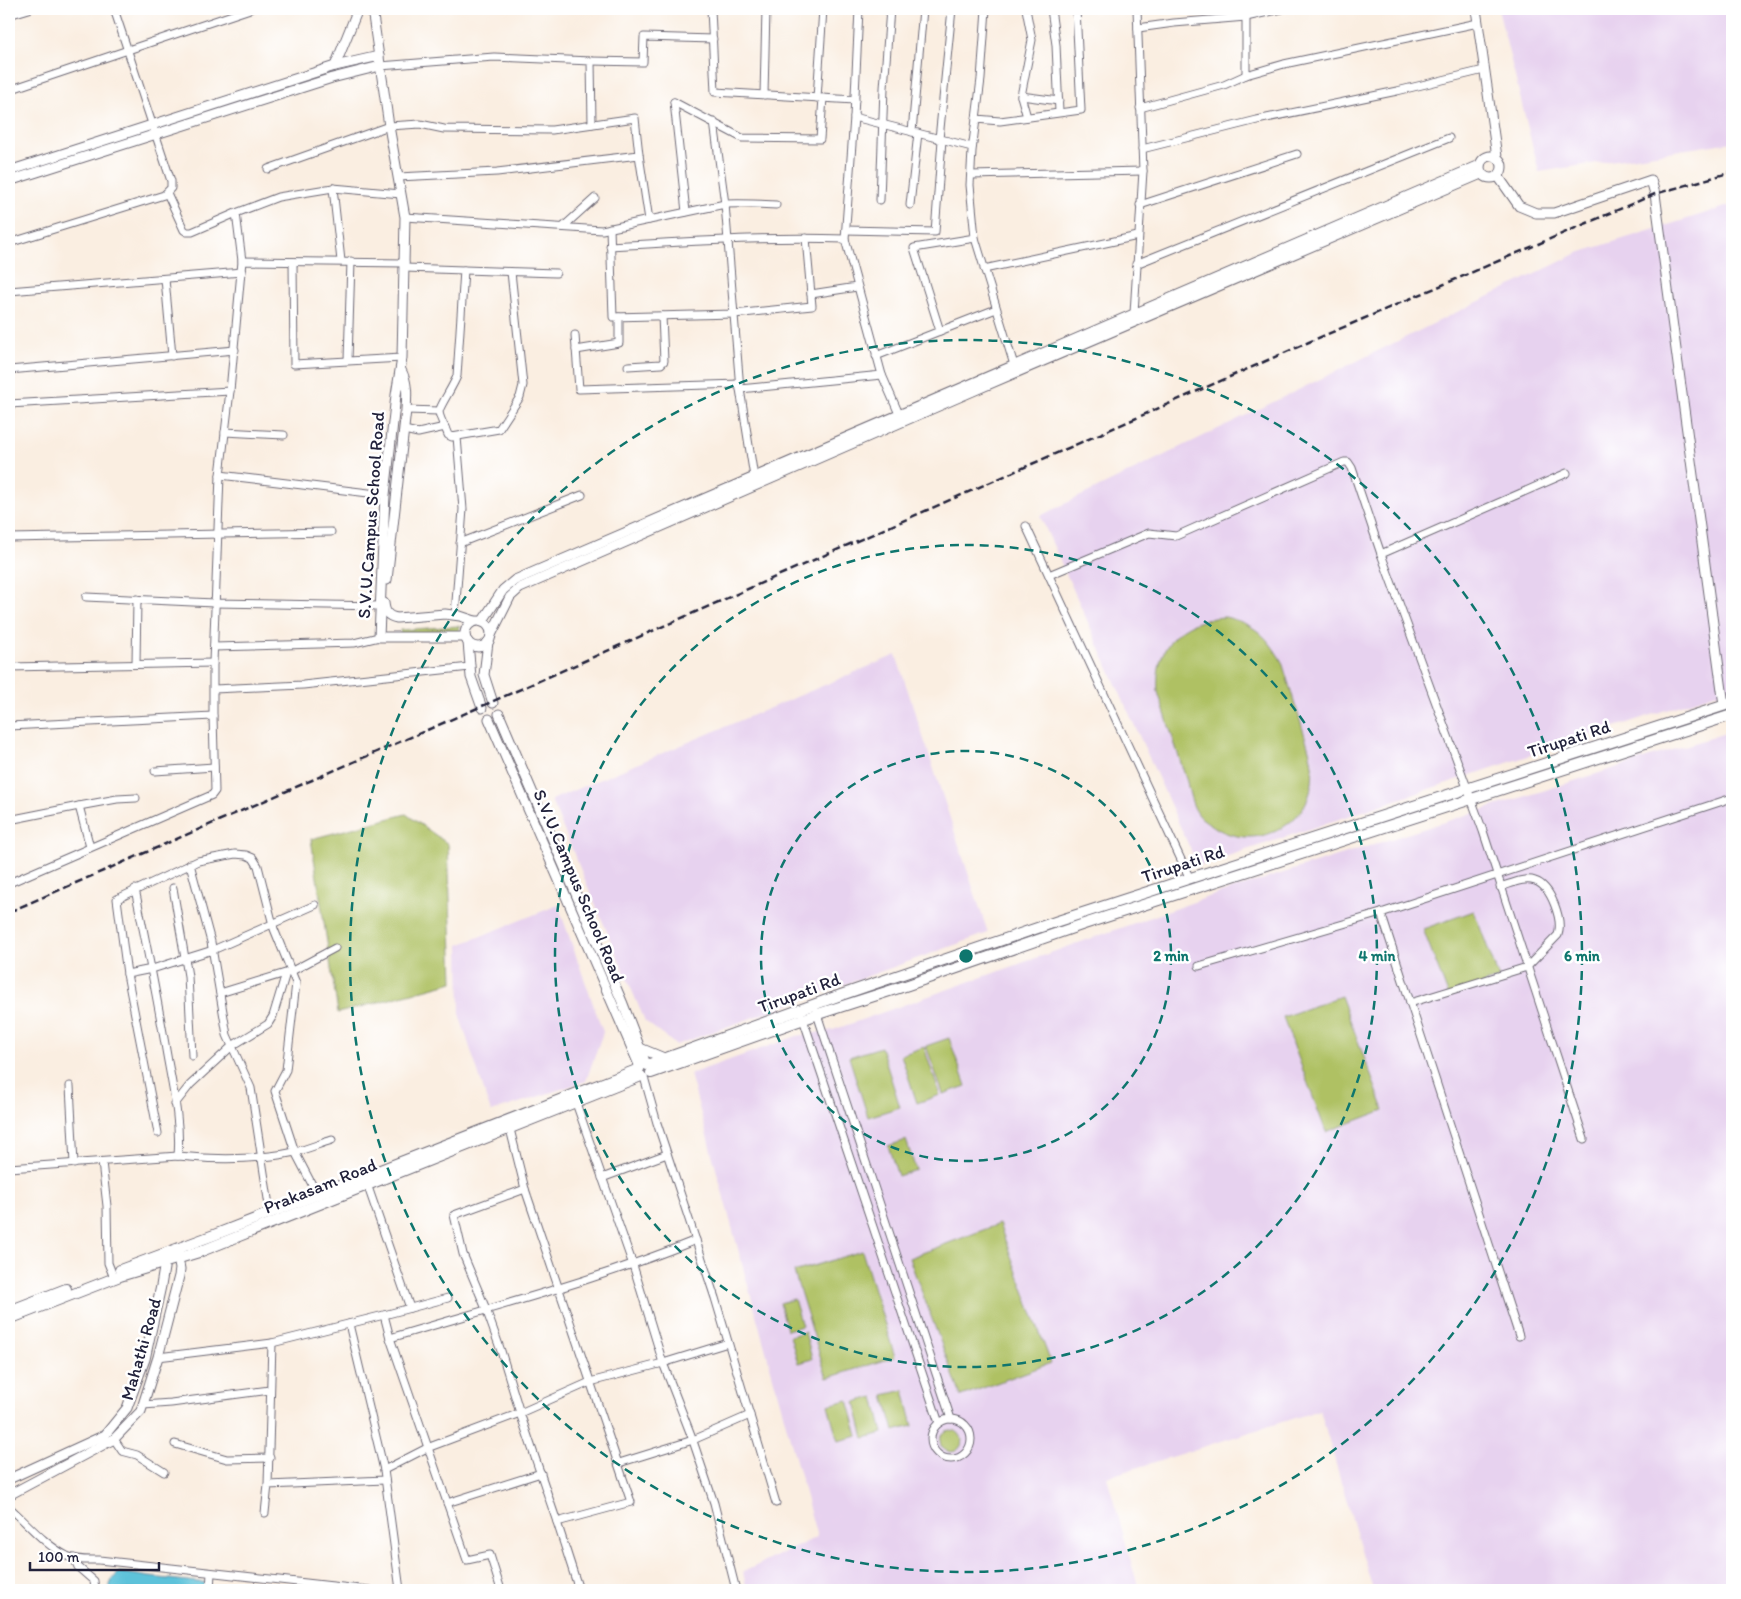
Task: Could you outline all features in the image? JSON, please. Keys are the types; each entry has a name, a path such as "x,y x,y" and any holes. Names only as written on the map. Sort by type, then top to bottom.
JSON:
{"main road":[{"path":"1728,704 1730,715"},
{"name":"Tirupati Rd","path":"1083,919 1190,878 1728,704"},
{"name":"Tirupati Rd","path":"644,1070 664,1058 800,1009 816,1009 1083,919 1472,800 1730,715"},
{"name":"Tirupati Rd","path":"644,1070 803,1020 816,1009"},
{"name":"Prakasam Road","path":"9,1311 112,1273 177,1255 368,1184 576,1103 644,1070"},
{"name":"Prakasam Road","path":"177,1255 270,1212 644,1070"},
{"name":"Prakasam Road","path":"9,1319 163,1259"}],"street":[{"path":"9,15 29,9"},
{"path":"9,243 167,193 171,188 171,181 114,9"},
{"path":"9,90 250,9"},
{"path":"335,66 358,9"},
{"name":"S.V.U.Campus School Road","path":"372,9 389,126 405,217 402,358 385,495 379,637 466,639"},
{"path":"711,9 715,92 855,100"},
{"path":"764,95 766,9"},
{"path":"686,212 674,102 742,138 820,139 823,9"},
{"path":"859,9 854,118 845,239 876,356 899,414"},
{"path":"880,200 884,88 890,9"},
{"path":"910,205 923,9"},
{"path":"846,230 935,232 940,139 952,9"},
{"path":"986,9 981,79 972,147 971,175 975,238 1014,365"},
{"path":"1026,9 1032,40 1021,96 1026,117"},
{"path":"1051,9 1056,46 1059,112"},
{"path":"976,119 1000,121 1081,110 1076,9"},
{"path":"1134,314 1142,171 1137,9"},
{"path":"1246,9 1246,75"},
{"path":"1138,28 1246,17 1282,9"},
{"path":"1476,9 1497,157 1502,164 1502,169 1498,176 1489,178 1480,169"},
{"path":"1140,108 1224,85 1246,75 1284,64 1478,23"},
{"path":"9,181 332,78 380,66 494,57 643,62 644,37 712,39"},
{"path":"9,171 335,66 379,56"},
{"path":"591,60 592,124"},
{"path":"1142,149 1257,120 1484,70"},
{"path":"1021,96 1059,101"},
{"path":"268,169 389,126 420,124 444,129 552,130 635,118 649,220"},
{"path":"854,118 972,147"},
{"path":"714,122 725,204 740,387 754,477"},
{"path":"1136,264 1449,138"},
{"path":"1140,205 1297,154"},
{"path":"398,177 496,172 639,155"},
{"path":"466,639 478,647 489,639 510,597 520,588 1480,169 1484,157 1497,157"},
{"path":"482,708 471,677 466,639 468,626 478,622 503,590 515,580 1014,365 1480,169"},
{"path":"971,175 1142,171"},
{"path":"1498,176 1519,206 1536,213 1554,213 1651,180 1655,194 1728,704"},
{"path":"167,193 184,230 188,232 278,197 333,188 401,194"},
{"path":"333,188 341,261"},
{"path":"563,227 595,198"},
{"path":"405,217 602,230 725,204 748,202 776,205"},
{"path":"9,883 212,795 215,791 213,663 220,475 242,272 236,213"},
{"path":"610,228 613,317 734,314 812,306 806,238"},
{"path":"984,269 1138,236"},
{"path":"940,331 914,248 975,238"},
{"path":"610,246 728,240 845,239"},
{"path":"242,261 351,261 464,270 556,273"},
{"path":"348,360 351,261"},
{"path":"293,262 294,364 402,358"},
{"path":"464,270 457,376 439,411 450,436 457,437 499,429 522,394 523,385 511,272"},
{"path":"9,291 242,272"},
{"path":"165,279 172,356"},
{"path":"812,294 857,287"},
{"path":"876,356 996,309"},
{"path":"628,366 661,364 664,362 662,316"},
{"path":"576,350 620,344 619,317"},
{"path":"575,335 579,389 740,387 882,375"},
{"path":"9,370 234,350"},
{"name":"S.V.U.Campus School Road","path":"401,370 405,378 407,390 406,410 384,611 390,616 397,618 455,615 478,622"},
{"path":"9,404 230,391"},
{"path":"406,410 439,411"},
{"path":"404,430 418,433 445,427"},
{"path":"225,432 284,435"},
{"path":"455,615 463,509 457,437"},
{"path":"1049,575 1149,533 1176,536 1344,462 1348,462 1352,468 1381,554 1469,789 1584,1139"},
{"path":"1381,554 1567,473"},
{"path":"220,475 385,495"},
{"path":"460,543 582,495"},
{"path":"1026,526 1190,878"},
{"path":"9,538 331,532"},
{"path":"86,597 214,603 380,606"},
{"path":"136,664 137,599"},
{"path":"478,622 489,627 484,675 493,703"},
{"path":"214,647 354,643 379,637"},
{"path":"9,667 213,663"},
{"path":"214,689 303,686 470,667"},
{"name":"S.V.U.Campus School Road","path":"499,714 615,986 640,1048 644,1070"},
{"path":"9,726 213,716"},
{"name":"S.V.U.Campus School Road","path":"489,719 644,1070"},
{"path":"155,771 214,767"},
{"path":"9,820 117,799 136,798"},
{"path":"1199,966 1381,913 1732,798"},
{"path":"80,806 90,847"},
{"path":"158,1133 127,974 116,901 118,897 198,861 235,854 246,855 252,858 258,866 273,923 289,972 296,987 286,1070 275,1091 295,1152 317,1194"},
{"path":"190,864 213,950 227,1035 251,1088 270,1212"},
{"path":"1410,1003 1527,967 1558,935 1560,922 1550,894 1542,884 1534,880 1524,880 1500,887"},
{"path":"173,888 188,976 192,1056"},
{"path":"135,889 152,968 175,1104 179,1143 178,1156"},
{"path":"127,974 213,950 315,905"},
{"path":"1381,913 1519,1336"},
{"path":"220,993 289,972 335,948"},
{"path":"175,1104 190,1085 232,1046 268,1024 273,1016 289,972"},
{"path":"800,1009 939,1423"},
{"path":"816,1009 951,1419"},
{"path":"640,1048 664,1058"},
{"path":"644,1070 667,1154 696,1240 776,1503"},
{"path":"70,1086 74,1164"},
{"path":"576,1103 633,1265 663,1363 693,1440 714,1503 736,1590"},
{"path":"510,1129 525,1190 631,1502 557,1522"},
{"path":"9,1168 178,1156 200,1158 262,1157 295,1152 332,1140"},
{"path":"602,1178 667,1154"},
{"path":"102,1162 107,1206 108,1263 112,1273"},
{"path":"368,1184 410,1308"},
{"path":"525,1190 454,1215 464,1254 486,1309 578,1590"},
{"path":"390,1338 560,1289 633,1265 696,1240"},
{"name":"Mahathi Road","path":"9,1495 114,1439 135,1418 143,1405 158,1357 179,1276 177,1255"},
{"name":"Mahathi Road","path":"9,1480 105,1435 127,1408 145,1359 161,1286 163,1259"},
{"path":"158,1357 272,1343 448,1298"},
{"path":"384,1315 427,1448 467,1560 490,1555 501,1590"},
{"path":"349,1324 384,1470 400,1590"},
{"path":"265,1513 270,1458 272,1343"},
{"path":"384,1470 427,1448 520,1412 590,1382 663,1363 728,1343"},
{"path":"143,1405 270,1390"},
{"path":"618,1463 693,1440 750,1415"},
{"path":"951,1419 964,1425 970,1437 969,1448 958,1458 942,1458 934,1450 931,1436 939,1423 951,1419"},
{"path":"114,1439 122,1451 136,1455 164,1472"},
{"path":"175,1444 227,1459 270,1458"},
{"path":"446,1503 540,1473"},
{"path":"268,1485 385,1480"},
{"path":"9,1507 44,1539 67,1556 74,1558 369,1590"},
{"path":"74,1558 78,1567 94,1581 95,1590"},
{"path":"210,1590 211,1573"}],"shaded area":[{"path":"1498,9 1732,9 1732,142 1539,172"},
{"path":"1732,205 1732,688 1198,866 1040,516 1578,253"},
{"path":"896,655 988,933 676,1045 645,1021 551,800"},
{"path":"1732,731 1732,1590 1373,1590 1320,1410 1107,1477 1139,1590 747,1590 743,1572 817,1537 690,1074 797,1036 833,1030 1205,898"},
{"path":"558,905 603,1032 586,1081 491,1112 460,1017 459,945"}],"green space":[{"path":"1225,617 1244,623 1259,632 1271,645 1282,662 1311,759 1312,783 1308,799 1300,812 1289,823 1276,831 1261,836 1231,835 1216,828 1198,814 1191,799 1158,692 1160,661 1173,638 1183,629 1195,623"},
{"path":"459,626 459,632 401,635 400,630"},
{"path":"406,814 448,844 453,982 338,1013 311,839"},
{"path":"1474,911 1499,978 1449,997 1423,929"},
{"path":"1341,996 1384,1110 1326,1132 1283,1017"},
{"path":"949,1038 966,1086 943,1094 926,1046"},
{"path":"881,1047 900,1107 868,1117 849,1057"},
{"path":"924,1047 940,1095 917,1103 901,1055"},
{"path":"906,1140 916,1170 898,1176 888,1146"},
{"path":"999,1224 1051,1363 961,1396 909,1258"},
{"path":"862,1251 895,1357 827,1378 794,1272"},
{"path":"794,1299 802,1326 787,1330 780,1303"},
{"path":"805,1332 812,1359 798,1363 790,1336"},
{"path":"904,1390 913,1426 894,1431 884,1395"},
{"path":"874,1397 883,1433 864,1438 855,1402"},
{"path":"848,1400 858,1436 838,1441 828,1405"},
{"path":"947,1430 955,1430 962,1437 962,1445 955,1452 947,1452 940,1445 940,1437"}],"water":[{"path":"119,1572 207,1583 207,1590 108,1590 112,1580"}],"railway":[{"path":"9,912 1309,342 1655,194 1732,172"}]}
